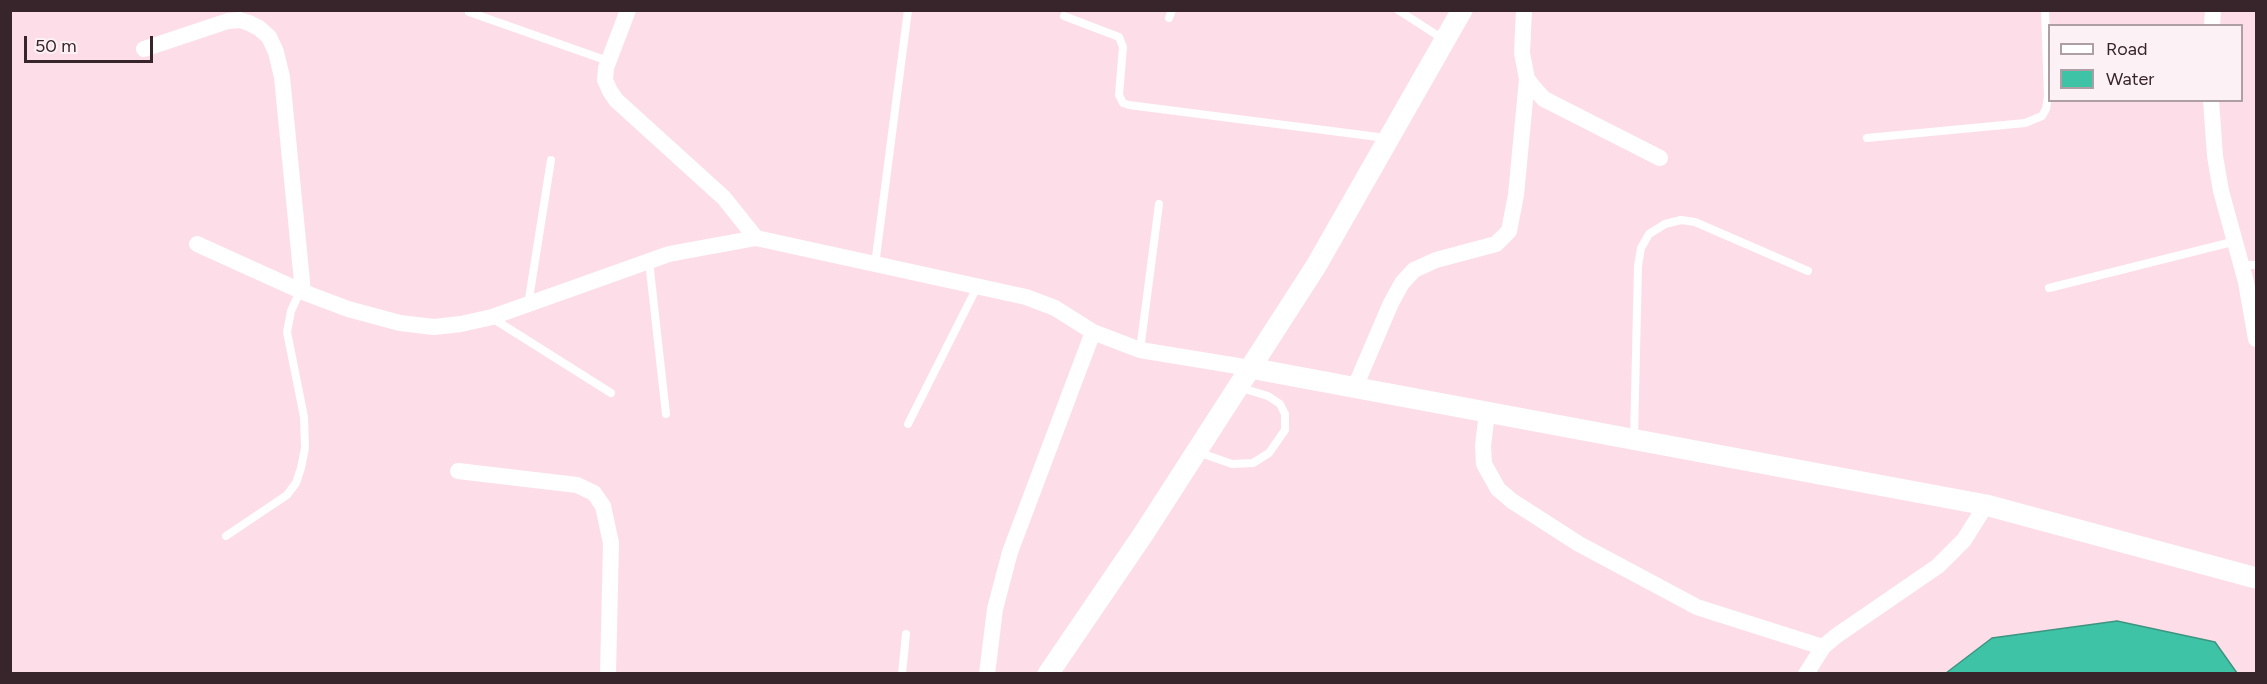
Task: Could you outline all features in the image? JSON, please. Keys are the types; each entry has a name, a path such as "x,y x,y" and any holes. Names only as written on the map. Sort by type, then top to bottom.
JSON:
{"street":[{"path":"627,10 608,61 606,80 616,99 724,198 756,238"},
{"path":"1048,674 1144,533 1316,266 1462,10"},
{"path":"1354,387 1391,303 1402,284 1414,270 1436,260 1496,244 1509,231 1516,195 1527,79 1522,53 1524,10"},
{"path":"144,49 228,21 240,20 249,23 259,27 269,37 276,52 282,77 302,291"},
{"path":"1527,79 1544,99 1660,158"},
{"path":"2211,102 2215,156 2221,191 2236,241 2249,265 2256,339"},
{"path":"197,243 302,291 348,309 400,323 434,327 492,317 669,254 756,238 1026,297 1055,308 1093,332 1140,350 1354,387 1986,505 2256,578"},
{"path":"987,674 995,609 1010,552 1093,332"},
{"path":"1487,412 1483,446 1484,464 1498,489 1512,501 1579,544 1697,607 1823,647"},
{"path":"458,471 577,484 594,493 603,506 611,543 608,674"},
{"path":"1806,674 1823,647 1836,636 1938,566 1964,540 1986,505"}],"lane":[{"path":"875,265 908,10"},
{"path":"1398,10 1445,40"},
{"path":"1867,138 2025,123 2042,116 2046,109 2048,96 2045,10"},
{"path":"469,12 608,61"},
{"path":"1064,16 1119,37 1123,47 1119,95 1124,103 1129,105 1389,138"},
{"path":"528,305 551,160"},
{"path":"1140,350 1159,204"},
{"path":"1635,439 1638,266 1641,248 1648,234 1665,224 1681,220 1695,222 1808,271"},
{"path":"2049,288 2236,241"},
{"path":"649,261 666,414"},
{"path":"908,424 977,288"},
{"path":"226,536 287,495 296,483 301,468 304,448 304,417 287,332 291,311 302,291"},
{"path":"492,317 611,393"},
{"path":"1197,451 1232,464 1252,463 1269,453 1285,430 1285,414 1280,404 1268,396 1238,387"},
{"path":"902,674 906,634"}],"water":[{"path":"2117,621 2215,642 2237,673 1946,673 1992,638"}]}
